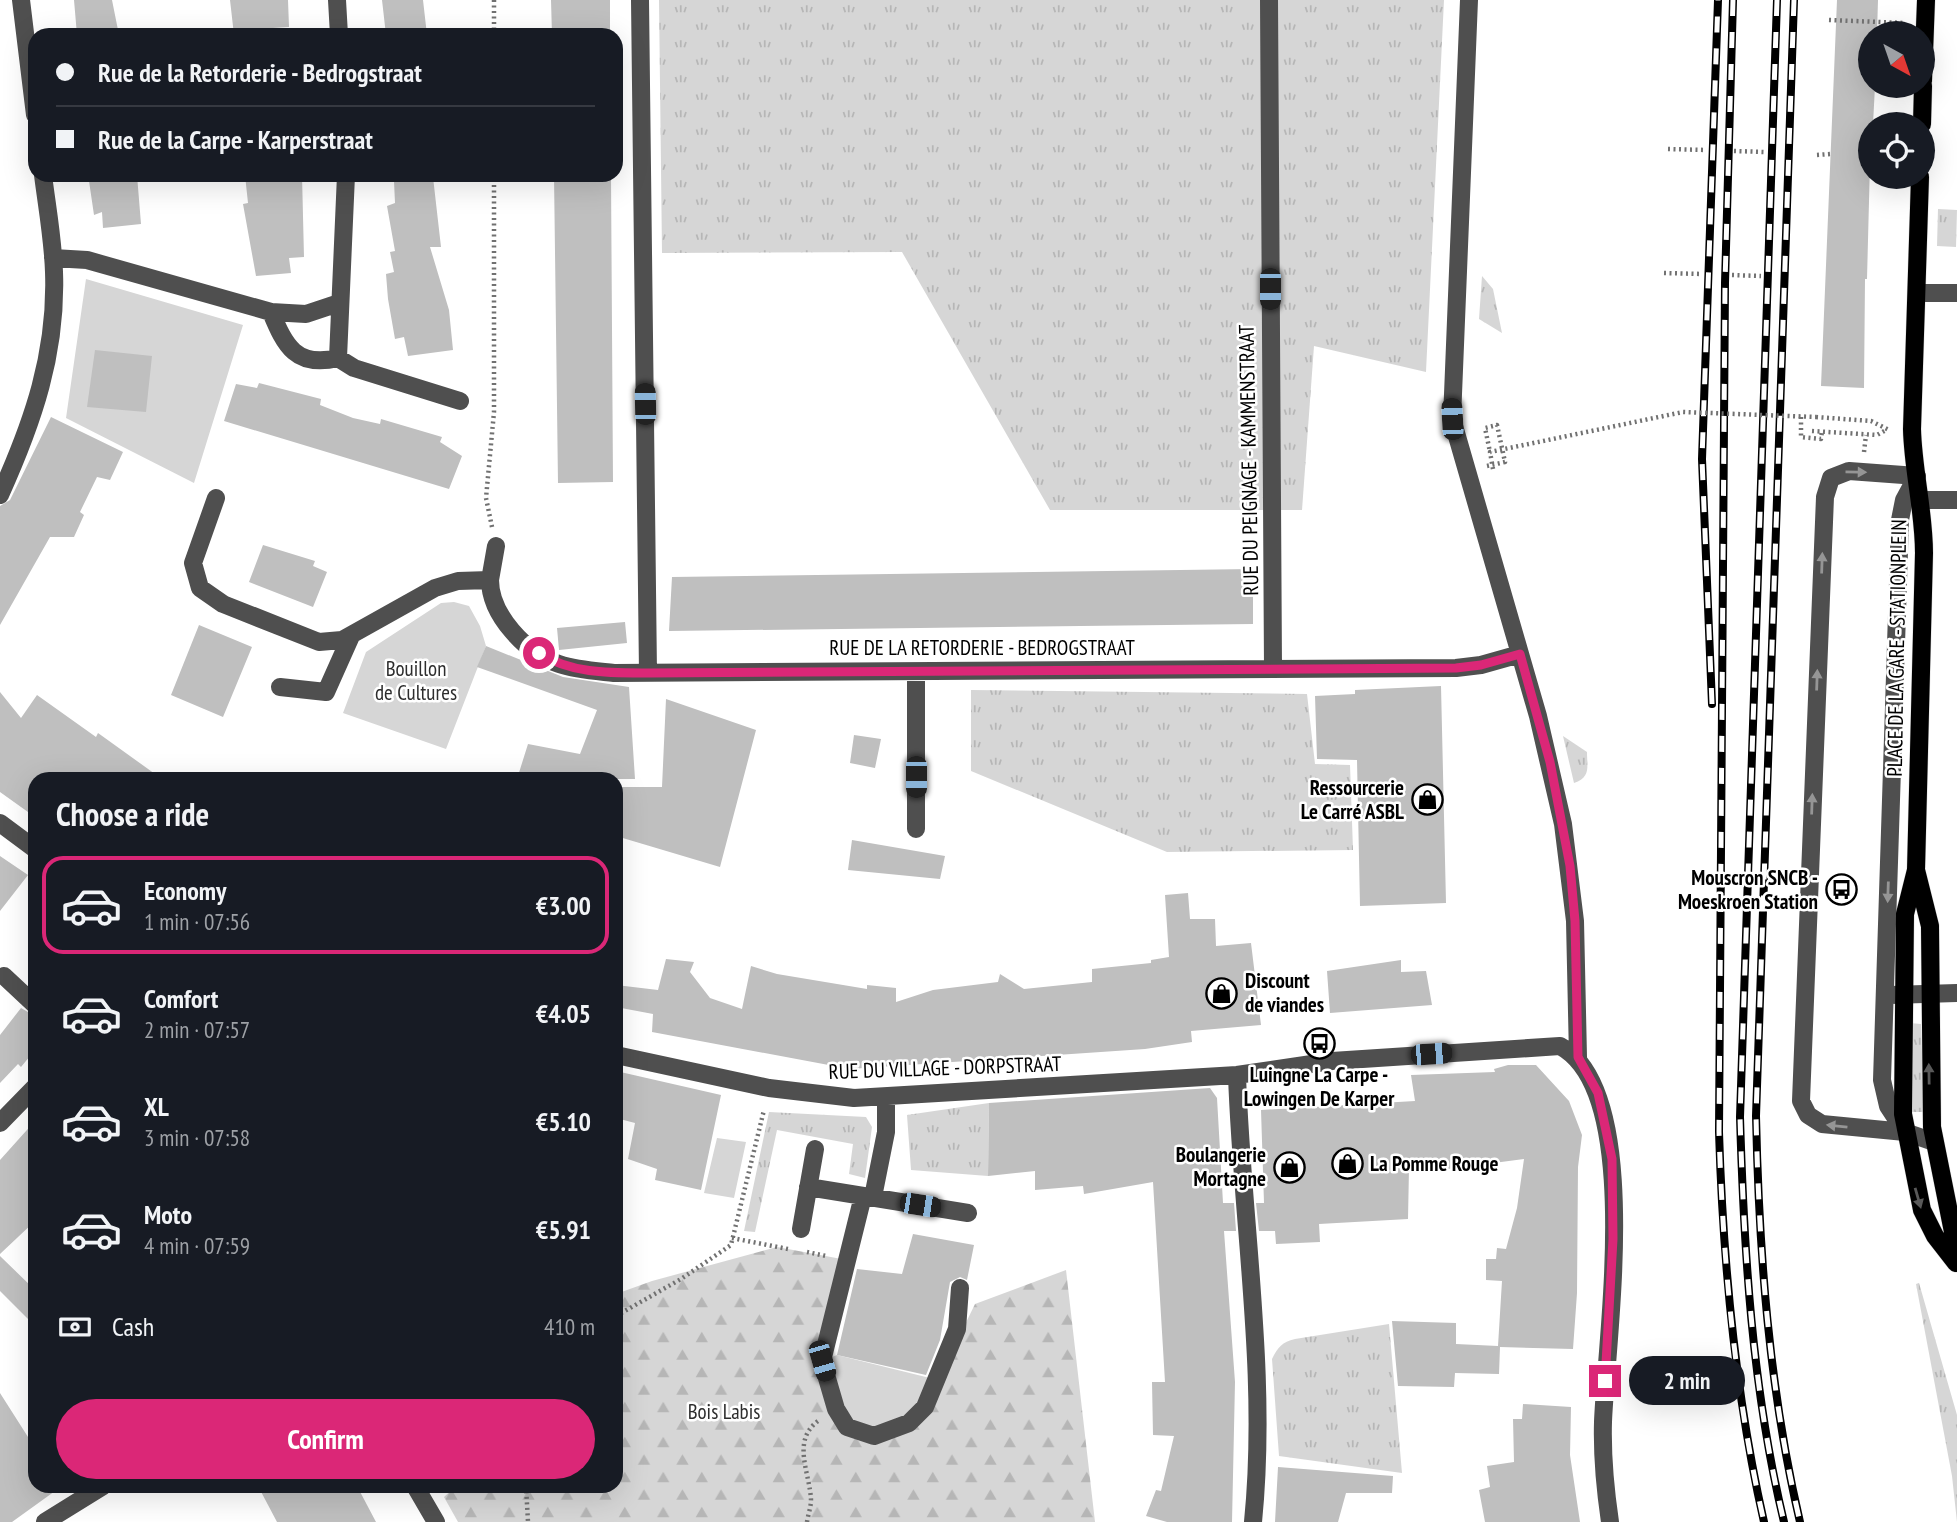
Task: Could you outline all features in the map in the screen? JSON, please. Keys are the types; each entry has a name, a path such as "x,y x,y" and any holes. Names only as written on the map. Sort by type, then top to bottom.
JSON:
{"main road":[{"path":"1925,21 1926,0"},
{"name":"PLACE DE LA GARE - STATIONPLEIN","path":"1920,189 1912,429 1922,500 1924,553 1916,870 1905,914 1894,996 1905,1132 1922,1210 1935,1236 1957,1264"},
{"name":"PLACE DE LA GARE - STATIONPLEIN","path":"1916,870 1929,915 1929,1097 1934,1142 1957,1252 1957,1264"}],"street":[{"path":"21,0 28,58"},
{"path":"337,0 339,28"},
{"path":"640,0 648,673"},
{"name":"RUE DU PEIGNAGE - KAMMENSTRAAT","path":"1269,0 1273,668"},
{"path":"1469,0 1452,419 1550,762 1570,866 1575,921 1578,1057 1598,1093 1612,1159 1613,1239 1603,1439 1610,1522"},
{"path":"0,495 30,425 46,372 53,320 53,258 44,182"},
{"path":"338,358 339,303 344,277 346,182"},
{"path":"53,258 87,260 271,312 306,314 339,303"},
{"path":"1917,293 1957,293"},
{"path":"271,312 283,342 290,351 324,361 338,358 354,368 460,401"},
{"path":"1934,1142 1905,1132 1822,1124 1808,1115 1800,1096 1825,491 1831,478 1841,472 1917,476 1900,514 1894,996 1957,993"},
{"path":"216,498 193,562 195,579 206,595 319,642 334,643 351,636 435,587 458,581 490,580"},
{"path":"1922,500 1957,500"},
{"name":"RUE DE LA RETORDERIE - BEDROGSTRAAT","path":"496,547 490,580 493,603 508,625 550,661 584,670 648,673 1470,667 1520,654"},
{"path":"280,687 326,692 351,636"},
{"path":"916,672 916,829"},
{"path":"0,822 28,844"},
{"path":"4,976 28,998"},
{"name":"RUE DU VILLAGE - DORPSTRAAT","path":"623,1057 769,1088 834,1098 1237,1075 1332,1061 1549,1044 1560,1046 1578,1057"},
{"path":"1237,1075 1258,1441 1253,1522"},
{"path":"0,1123 28,1094"},
{"path":"886,1097 885,1142 822,1361 836,1409 847,1427 874,1436 909,1423 925,1407 957,1329 960,1288"},
{"path":"801,1228 815,1149"},
{"path":"808,1187 968,1213"},
{"path":"45,1522 92,1493"},
{"path":"419,1493 436,1522"}],"path":[{"path":"494,0 494,28"},
{"path":"1829,20 1858,21"},
{"path":"1668,149 1706,150"},
{"path":"1734,151 1765,152"},
{"path":"1817,155 1831,154"},
{"path":"494,182 494,412 486,498 496,547"},
{"path":"1664,273 1702,274"},
{"path":"1732,275 1761,276"},
{"path":"1490,452 1683,412 1871,421"},
{"path":"1801,416 1801,437 1821,439 1822,432"},
{"path":"1493,469 1485,428 1497,425 1505,462"},
{"path":"1812,431 1877,435 1886,430"},
{"path":"623,1311 681,1279 731,1245 769,1088"},
{"path":"807,1522 811,1501 803,1444 810,1427 836,1409"},
{"path":"526,1493 528,1522"}],"green space":[{"path":"659,0 1444,0 1426,372 1314,346 1302,510 1050,510 902,252 662,253"},
{"path":"1938,209 1957,210 1956,247 1937,246"},
{"path":"1482,276 1493,289 1502,333 1479,319"},
{"path":"86,279 243,325 194,483 66,418"},
{"name":"Bouillon de Cultures","path":"454,602 469,606 480,626 486,646 446,749 343,713 366,652 441,603"},
{"path":"971,690 1307,694 1315,764 1350,765 1353,850 1167,852 971,771"},
{"path":"1563,736 1587,752 1586,775 1574,783"},
{"path":"1910,1023 1921,1024 1924,1112 1908,1112"},
{"path":"989,1103 988,1176 911,1170 907,1115"},
{"path":"769,1112 866,1117 872,1127 865,1178 849,1174 853,1144 777,1130 755,1232 744,1231"},
{"path":"717,1138 746,1142 734,1198 704,1193"},
{"name":"Bois Labis","path":"777,1247 847,1260 822,1361 925,1407 975,1304 1066,1270 1095,1522 458,1522 444,1497 448,1493 623,1493 623,1291"},
{"path":"1919,1283 1957,1415 1957,1522 1952,1476 1916,1284"},
{"path":"1389,1324 1402,1473 1279,1456 1272,1359 1278,1348 1295,1339"},
{"path":"837,1355 938,1380 925,1407 874,1436 847,1427 822,1361"}],"building":[{"path":"74,0 112,0 118,28 76,28"},
{"path":"230,0 288,0 289,27 233,28"},
{"path":"382,0 423,0 426,28 385,28"},
{"path":"551,0 610,0 610,28 552,28"},
{"path":"1837,0 1878,0 1877,21 1858,21 1858,98 1874,98 1874,112 1858,112 1858,189 1869,189 1864,388 1821,386"},
{"path":"89,182 138,182 141,224 103,228 102,212 94,215"},
{"path":"246,182 302,182 304,257 289,258 291,273 256,276 243,204 248,203"},
{"path":"394,182 434,182 441,247 430,247 449,310 453,350 408,356 404,337 395,339 386,274 394,272 390,252 395,251 387,206 395,203"},
{"path":"554,182 611,182 613,482 558,483"},
{"path":"95,350 152,356 146,412 87,407"},
{"path":"259,383 321,399 320,405 353,418 380,424 381,419 442,437 440,442 462,456 449,489 224,421 236,384 257,388"},
{"path":"51,417 123,452 110,480 97,477 80,512 84,515 74,537 50,537 0,625 0,506 10,500"},
{"path":"263,545 315,561 313,566 327,572 313,607 249,582"},
{"path":"1253,569 1253,624 669,631 672,577"},
{"path":"625,622 627,643 559,650 557,628"},
{"path":"199,625 252,647 223,717 171,695"},
{"path":"486,646 563,677 629,687 635,779 623,779 623,772 519,772 528,744 580,754 597,710 477,667"},
{"path":"1441,686 1446,903 1360,906 1357,760 1317,759 1315,696 1355,694 1355,690"},
{"path":"0,692 21,718 37,695 96,737 98,733 152,772 28,772 28,812 0,792"},
{"path":"666,699 756,730 720,867 623,838 623,787 662,787"},
{"path":"854,735 881,739 875,768 850,763"},
{"path":"852,840 945,856 940,879 848,870"},
{"path":"0,856 28,875 0,911"},
{"path":"1188,893 1190,919 1215,919 1216,946 1251,943 1261,1025 1191,1031 1192,1042 1145,1049 850,1069 652,1032 653,1014 623,1008 623,986 658,990 666,959 694,962 690,972 710,998 742,1009 751,966 777,974 867,989 867,985 896,988 896,1002 933,990 998,982 1000,974 1024,989 1092,982 1092,969 1151,963 1151,960 1169,957 1165,895"},
{"path":"1401,960 1401,972 1426,971 1432,1005 1330,1013 1327,971"},
{"path":"21,1008 28,1012 28,1058 21,1067 18,1064 0,1083 0,1035"},
{"path":"1508,1065 1536,1065 1569,1101 1582,1135 1578,1167 1577,1293 1573,1349 1500,1347 1499,1374 1455,1373 1454,1387 1398,1386 1392,1321 1456,1323 1456,1344 1498,1346 1502,1281 1486,1280 1486,1259 1496,1259 1497,1248 1506,1249 1517,1208 1524,1159 1440,1170 1409,1168 1408,1219 1319,1224 1320,1242 1276,1244 1275,1231 1259,1231 1256,1203 1264,1203 1261,1110 1415,1101 1411,1075 1495,1072 1494,1069"},
{"path":"623,1073 721,1095 701,1190 655,1180 657,1169 628,1159 635,1123 623,1120"},
{"path":"1210,1088 1217,1098 1223,1203 1234,1203 1236,1231 1224,1231 1235,1382 1232,1522 1167,1522 1146,1516 1156,1490 1161,1491 1174,1436 1153,1435 1152,1382 1165,1382 1153,1182 1084,1194 1083,1186 1035,1190 1035,1171 988,1176 989,1103"},
{"path":"28,1129 28,1228 0,1254 0,1160"},
{"path":"913,1234 974,1245 967,1280 960,1277 950,1282 940,1340 926,1375 837,1355 857,1269 902,1274"},
{"path":"0,1256 28,1283 28,1319 0,1291"},
{"path":"0,1393 28,1437 28,1493 52,1493 12,1522 0,1522"},
{"path":"1523,1404 1571,1407 1570,1455 1580,1522 1485,1522 1479,1490 1490,1487 1487,1466 1514,1462 1513,1419 1522,1419"},
{"path":"1278,1467 1393,1476 1392,1493 1346,1493 1338,1522 1275,1522"},
{"path":"262,1493 361,1493 376,1522 277,1522"}],"railway":[{"path":"1712,704 1702,459 1718,0"},
{"path":"1733,0 1725,283 1719,1132 1732,1328 1745,1425 1764,1522"},
{"path":"1777,0 1740,1117 1747,1270 1757,1371 1784,1522"},
{"path":"1794,0 1756,1116 1763,1270 1773,1371 1800,1522"}],"place":[{"name":"Ressourcerie Le Carré ASBL","path":"1427,800"},
{"name":"Mouscron SNCB - Moeskroen Station","path":"1841,890"},
{"name":"Discount de viandes","path":"1222,993"},
{"name":"Luingne La Carpe - Lowingen De Karper","path":"1319,1043"},
{"name":"La Pomme Rouge","path":"1347,1164"},
{"name":"Boulangerie Mortagne","path":"1289,1167"}],"route":[{"path":"539,653 561,665 614,673 1456,668 1481,665 1520,654 1550,762 1570,866 1575,921 1578,1057 1598,1093 1607,1122 1612,1159 1613,1239 1605,1381"}]}
